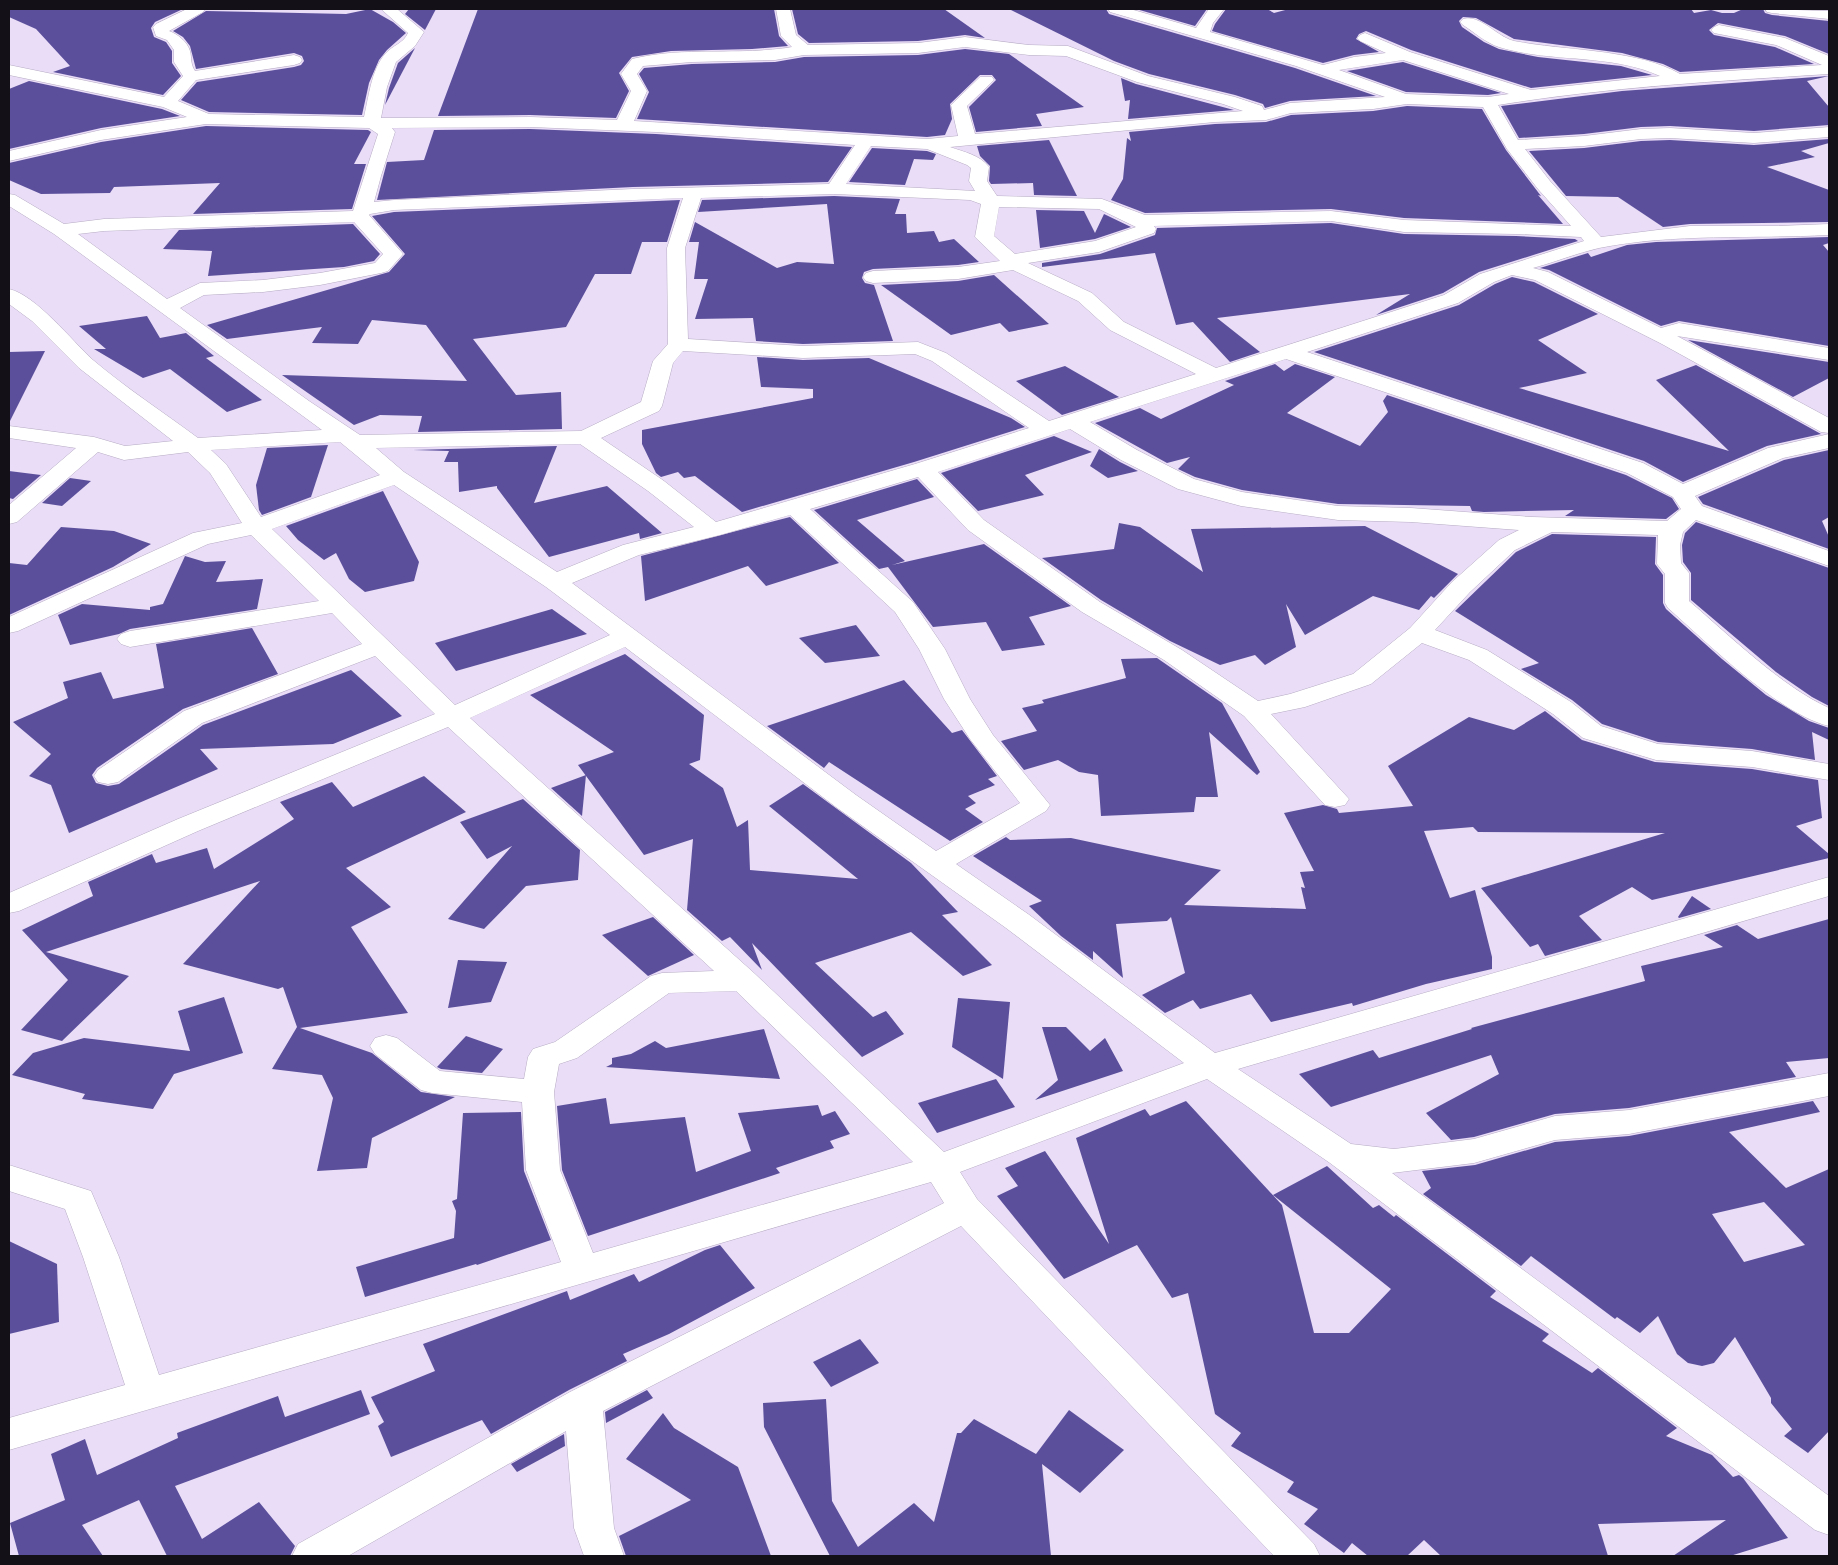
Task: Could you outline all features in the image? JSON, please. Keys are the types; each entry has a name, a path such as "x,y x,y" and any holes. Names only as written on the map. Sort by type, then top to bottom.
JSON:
{"street":[{"path":"190,76 182,62 182,50 172,37 161,33 161,27 198,9"},
{"path":"372,122 381,79 391,56 410,45 416,32 388,9"},
{"path":"783,9 789,36 804,50"},
{"path":"1115,9 1322,70 1407,99"},
{"path":"1201,34 1206,22 1217,9"},
{"path":"1772,9 1829,15"},
{"path":"1468,22 1502,43 1543,51 1630,61 1655,68 1680,79"},
{"path":"1720,30 1780,41 1829,62"},
{"path":"1365,38 1404,55 1530,95"},
{"path":"623,126 639,91 629,74 638,62 692,57 775,55 804,50 918,48 965,42 1029,50 1068,51 1143,79 1230,100 1266,115"},
{"path":"1543,51 1549,92"},
{"path":"1322,70 1354,62 1404,55"},
{"path":"168,103 190,76 294,60"},
{"path":"9,156 101,135 206,119 530,122 927,144 1215,117 1266,115 1290,108 1374,104 1407,99 1488,102 1549,92 1680,79 1829,69"},
{"path":"9,70 168,103 206,119"},
{"path":"968,140 959,105 986,80"},
{"path":"1488,102 1513,145 1544,185 1592,238"},
{"path":"166,307 200,289 272,285 320,279 382,267 394,254 369,229 362,212 387,132 372,122"},
{"path":"1513,145 1584,141 1641,134 1670,133 1754,138 1829,132"},
{"path":"834,189 866,141"},
{"path":"927,144 973,161 980,167 978,181 991,201 984,237 1013,262 1085,297 1117,326 1214,375"},
{"path":"61,230 104,225 362,212 394,205 694,192 834,189 970,195 991,201 1102,204 1142,220 1331,216 1404,226 1516,228 1592,238 1690,232 1775,232 1829,229"},
{"path":"9,432 94,444 124,453 193,445 350,438 585,437 651,406 663,360 678,345 676,248 694,192"},
{"path":"9,199 61,230 302,406 350,438 396,477 555,582 846,801 1017,921 1210,1066 1342,1154 1829,1518"},
{"path":"872,277 958,273 1099,246 1147,229 1142,220"},
{"path":"555,582 631,550 712,530 922,469 1451,299 1486,278 1592,238"},
{"path":"1511,269 1541,276 1658,335 1829,427"},
{"path":"9,295 39,317 86,364 193,445 218,469 256,527 452,716 743,980 939,1167 965,1208 1300,1556"},
{"path":"1658,335 1679,329 1829,354"},
{"path":"678,345 803,352 918,348 939,357 1046,429"},
{"path":"1286,352 1636,468 1687,502 1829,559"},
{"path":"1073,421 1129,456 1186,484 1242,499 1338,513 1411,515 1548,524 1672,528"},
{"path":"585,437 656,486 712,530"},
{"path":"1829,441 1776,452 1687,502 1672,528 1668,544 1669,564 1677,573 1677,603 1749,665 1802,706 1829,718"},
{"path":"9,517 94,444"},
{"path":"922,469 976,525 1091,607 1173,655 1253,710 1335,799"},
{"path":"9,626 201,538 256,527 396,477"},
{"path":"794,506 904,607 932,649 957,699 983,739 1036,805 935,864"},
{"path":"1253,710 1296,701 1362,679 1419,633 1460,587 1507,545 1548,524"},
{"path":"130,639 338,605"},
{"path":"1419,633 1478,655 1562,708 1592,732 1656,752 1752,759 1829,772"},
{"path":"9,904 188,825 452,716 629,636"},
{"path":"108,776 193,717 379,646"},
{"path":"9,1434 939,1167 1210,1066 1829,886"},
{"path":"582,1270 543,1170 538,1092 544,1057 566,1050 662,983 743,980"},
{"path":"386,1046 432,1082 538,1092"},
{"path":"1342,1154 1394,1162 1474,1151 1555,1128 1629,1122 1829,1084"},
{"path":"9,1178 79,1200 101,1257 147,1394"},
{"path":"312,1556 583,1403 965,1208"},
{"path":"583,1403 594,1528 604,1556"}],"building":[{"path":"9,9 183,9 155,22 151,28 154,37 166,42 172,51 172,63 181,76 163,95 53,72 70,66 36,29 9,17"},
{"path":"370,9 393,22 406,33 379,60 369,83 362,115 209,112 181,100 197,82 294,67 301,65 304,61 302,56 294,53 196,69 190,46 183,37 173,31 206,11 346,14"},
{"path":"409,9 436,9 425,30 405,14"},
{"path":"478,9 774,9 779,36 788,46 671,51 632,57 619,73 629,91 616,118 530,115 438,116"},
{"path":"792,9 944,9 985,38 965,35 918,41 809,43 798,34"},
{"path":"1009,9 1106,9 1109,14 1295,68 1376,96 1290,101 1265,108 1263,104 1235,95 1149,74 1114,61"},
{"path":"1136,9 1207,9 1195,26"},
{"path":"1226,9 1267,9 1274,13 1289,9 1691,9 1694,13 1711,10 1722,13 1734,13 1743,9 1763,9 1765,13 1772,15 1829,21 1829,54 1785,36 1718,23 1709,30 1714,35 1775,47 1814,64 1680,72 1663,64 1622,53 1514,39 1476,18 1463,17 1459,21 1462,27 1484,42 1499,49 1538,57 1621,66 1652,75 1531,88 1411,50 1366,31 1359,34 1356,39 1379,52 1354,55 1323,63 1212,31"},
{"path":"415,48 385,105 398,63"},
{"path":"965,49 1009,54 1084,107 1036,114 1042,126 976,132 969,107 996,80 992,75 980,75 950,104 952,119 945,135 927,137 637,119 649,92 639,74 644,68 692,64 775,62 804,57 918,55"},
{"path":"1403,62 1501,93 1488,95 1406,92 1347,71"},
{"path":"1829,76 1807,81 1829,107 1829,125 1754,131 1670,126 1641,127 1584,134 1519,138 1501,106 1622,91"},
{"path":"1121,78 1136,84 1234,110 1128,119 1130,100 1125,101"},
{"path":"29,81 162,109 180,116 101,128 9,149 9,89"},
{"path":"1407,106 1482,109 1506,150 1541,196 1538,195 1563,224 1404,218 1331,209 1145,213 1111,200 1123,179 1127,138 1131,141 1129,132 1215,124 1266,122 1291,115 1373,111"},
{"path":"206,126 368,130 371,132 354,164 366,164 352,209 193,214 220,183 114,187 110,193 41,194 9,180 9,163 101,142"},
{"path":"530,129 656,134 852,147 828,182 633,187 377,200 387,162 424,160 434,130"},
{"path":"1829,139 1829,143 1801,151 1815,157 1767,167 1829,190 1829,222 1690,224 1663,227 1618,197 1566,196 1529,151 1584,148 1641,141 1670,140 1754,145"},
{"path":"1049,140 1077,196 1034,195 1033,183 991,184 989,181 990,166 980,156 977,146"},
{"path":"872,148 927,151 936,154 933,160 914,159 905,185 849,182"},
{"path":"834,196 900,199 895,214 906,214 907,233 934,231 939,242 954,239 979,262 958,265 873,269 864,272 862,278 865,283 874,285 893,341 803,344 756,341 753,318 695,319 708,279 694,279 699,242 689,242 695,222 777,268 797,262 834,264 827,204 698,212 702,200"},
{"path":"680,200 667,242 642,242 631,274 595,274 566,327 473,339 516,395 561,392 562,429 418,432 422,416 380,415 354,425 282,375 467,381 426,325 372,320 358,344 312,343 322,327 227,339 207,325 389,272 405,254 372,216 394,212"},
{"path":"1036,210 1084,211 1095,233 1104,214 1131,227 1095,239 1040,248"},
{"path":"1331,223 1404,234 1516,236 1575,239 1578,241 1479,272 1443,293 1376,315 1410,294 1217,318 1260,352 1230,362 1193,322 1176,325 1155,253 1042,267 1042,263 1100,254 1155,235 1157,228"},
{"path":"353,224 380,254 374,261 344,267 208,276 212,251 163,249 179,230"},
{"path":"1829,237 1829,243 1823,245 1829,252 1829,346 1679,321 1661,326 1549,270 1540,268 1588,253 1591,257 1627,245 1656,242"},
{"path":"994,275 1049,324 1009,332 1000,323 951,335 881,285 958,281"},
{"path":"1512,277 1534,282 1598,314 1538,340 1587,373 1519,388 1729,451 1656,380 1696,365 1821,434 1767,446 1683,482 1644,461 1314,352 1459,305 1495,284"},
{"path":"147,316 160,338 186,333 214,356 206,358 262,400 227,412 170,369 143,378 94,349 106,349 79,326"},
{"path":"1688,340 1829,362 1829,378 1793,397"},
{"path":"45,351 9,423 9,352"},
{"path":"757,357 803,360 869,358 1011,418 1025,427 914,462 742,512 695,476 684,478 678,472 661,477 656,473 642,444 642,430 813,398 813,389 761,387"},
{"path":"1275,364 1284,371 1295,364 1335,377 1287,413 1360,446 1388,412 1383,401 1387,395 1626,475 1672,498 1679,509 1666,519 1565,516 1574,510 1484,512 1472,511 1470,506 1338,504 1242,490 1195,477 1178,469 1190,457 1167,463 1095,423 1140,408 1161,419 1234,385 1225,381"},
{"path":"1065,366 1119,397 1062,415 1016,381"},
{"path":"1054,436 1092,452 1025,475 1044,495 978,511 941,473"},
{"path":"328,445 311,497 262,515 259,510 256,485 267,448"},
{"path":"557,446 534,503 607,486 662,533 640,539 639,533 549,557 497,486 459,492 458,462 444,462 449,451 413,450"},
{"path":"1099,449 1138,471 1108,478 1090,466"},
{"path":"1829,450 1829,517 1822,521 1829,537 1829,549 1703,504 1698,497 1784,460"},
{"path":"9,471 41,475 13,499 9,498"},
{"path":"70,478 91,481 62,506 42,503"},
{"path":"917,479 934,497 857,520 905,561 892,565 984,544 1071,606 1029,617 1045,645 1002,651 986,622 933,627 888,567 879,569 814,510"},
{"path":"383,491 419,562 414,581 365,592 349,579 336,553 324,560 298,540 286,526"},
{"path":"790,517 839,563 766,586 748,566 645,601 641,556"},
{"path":"1696,522 1829,568 1829,706 1812,697 1776,672 1691,600 1691,573 1683,562 1682,545 1685,533"},
{"path":"1119,523 1140,527 1203,572 1191,529 1365,526 1458,574 1434,598 1431,596 1419,610 1373,596 1305,635 1286,604 1296,647 1265,665 1255,655 1220,665 1170,641 1101,600 1042,558 1114,549"},
{"path":"61,527 114,531 151,544 113,567 9,615 9,563 27,565"},
{"path":"1552,534 1656,537 1655,564 1663,575 1663,603 1666,609 1766,695 1809,721 1829,728 1829,740 1812,732 1815,760 1752,749 1658,742 1602,724 1572,700 1521,669 1539,663 1455,611 1516,552"},
{"path":"185,556 205,562 226,561 216,582 263,579 257,609 130,629 119,634 70,645 58,615 82,604 150,610 150,607 163,604"},
{"path":"552,609 587,634 456,671 435,643"},
{"path":"856,625 880,656 825,663 799,638"},
{"path":"252,628 278,674 183,709 97,768 92,775 96,783 108,786 119,784 203,725 351,670 402,716 333,744 200,749 218,769 69,833 51,785 29,776 51,754 13,722 68,698 63,682 101,672 113,699 164,688 156,644"},
{"path":"625,654 704,715 700,760 689,764 723,788 737,827 748,820 750,870 858,879 769,806 803,784 911,863 958,912 942,915 992,965 963,976 911,932 815,963 873,1017 886,1011 904,1034 862,1057 752,943 762,970 730,937 722,941 687,910 693,839 644,855 578,765 614,752 530,695"},
{"path":"1157,658 1222,703 1260,772 1257,775 1209,732 1218,797 1196,797 1194,812 1101,816 1098,775 1079,772 1058,760 1024,770 1001,741 1037,731 1022,708 1044,703 1042,700 1126,678 1121,659"},
{"path":"904,680 952,733 962,730 997,776 988,779 995,785 968,796 976,803 965,809 983,822 950,841 829,762 824,768 767,726"},
{"path":"1545,711 1582,740 1655,762 1752,769 1818,780 1822,818 1796,826 1829,854 1829,858 1652,900 1632,887 1579,916 1602,940 1545,956 1538,944 1530,947 1481,888 1665,833 1478,832 1473,827 1424,831 1450,898 1475,890 1492,957 1492,969 1426,984 1353,1006 1352,1003 1271,1022 1251,994 1200,1009 1193,1000 1165,1013 1142,995 1185,973 1171,917 1167,921 1116,924 1123,978 1093,951 1093,960 1061,936 1029,906 1042,901 973,856 1006,837 1010,840 1071,838 1221,870 1184,905 1306,909 1301,887 1305,888 1300,872 1314,871 1284,813 1323,805 1337,809 1339,813 1413,806 1388,766 1469,717 1514,730"},
{"path":"586,775 582,816 551,788"},
{"path":"424,776 466,812 346,868 391,907 351,927 408,1013 300,1028 372,1053 421,1092 455,1097 372,1138 367,1168 317,1171 333,1098 322,1075 272,1069 297,1027 283,987 278,989 183,964 260,881 46,952 129,976 62,1041 21,1030 68,980 22,930 93,896 88,882 152,854 156,863 207,848 214,869 294,819 280,802 332,782 353,807"},
{"path":"523,799 580,850 578,880 526,886 484,929 448,919 512,846 487,859 460,822"},
{"path":"1692,896 1711,909 1679,918 1678,917"},
{"path":"653,917 694,955 648,976 602,935"},
{"path":"1829,919 1829,1058 1786,1062 1796,1077 1629,1108 1555,1114 1474,1137 1451,1140 1426,1113 1499,1074 1491,1055 1331,1107 1299,1074 1373,1050 1379,1058 1471,1028 1645,981 1641,966 1723,947 1704,935 1737,925 1758,939"},
{"path":"458,960 507,962 491,1002 448,1008"},
{"path":"224,997 243,1053 174,1074 153,1109 82,1099 85,1094 12,1075 33,1053 84,1038 190,1051 178,1011"},
{"path":"958,998 1010,1002 1003,1079 952,1047"},
{"path":"1042,1027 1066,1027 1090,1051 1105,1038 1123,1071 1035,1100 1058,1080"},
{"path":"764,1029 780,1079 606,1067 612,1064 612,1058 631,1054 655,1041 666,1048"},
{"path":"466,1036 503,1049 482,1073 437,1067"},
{"path":"996,1079 1015,1107 937,1133 918,1103"},
{"path":"606,1098 610,1124 685,1117 696,1172 751,1151 738,1113 818,1105 822,1116 835,1111 850,1134 830,1141 834,1148 776,1168 780,1173 588,1236 562,1170 557,1106"},
{"path":"1186,1101 1282,1205 1314,1333 1349,1333 1391,1289 1273,1195 1327,1166 1373,1208 1379,1205 1394,1217 1396,1215 1496,1291 1490,1297 1549,1334 1542,1341 1592,1373 1598,1368 1677,1428 1666,1436 1712,1455 1733,1477 1739,1475 1743,1478 1788,1538 1730,1556 1673,1556 1726,1520 1598,1524 1608,1556 1441,1556 1424,1540 1407,1556 1368,1556 1352,1543 1344,1553 1304,1524 1318,1509 1287,1492 1294,1482 1231,1446 1241,1433 1215,1414 1188,1293 1172,1298 1137,1245 1064,1279 997,1196 1018,1186 1005,1168 1045,1151 1109,1244 1076,1138 1145,1109 1150,1116"},
{"path":"1813,1101 1820,1112 1729,1132 1786,1188 1829,1169 1829,1431 1808,1453 1784,1436 1792,1429 1771,1403 1771,1398 1735,1337 1714,1363 1702,1366 1688,1363 1677,1354 1658,1316 1640,1333 1617,1317 1615,1319 1531,1256 1521,1266 1423,1194 1431,1188 1422,1171 1475,1165 1555,1142 1629,1136","holes":["1764,1202 1805,1245 1744,1262 1712,1214"]},
{"path":"521,1112 524,1171 551,1240 477,1265 365,1297 356,1267 454,1238 456,1211 452,1201 457,1199 463,1113"},
{"path":"9,1241 57,1264 59,1322 9,1334"},
{"path":"720,1245 755,1288 669,1334 623,1354 627,1361 569,1390 491,1434 482,1420 391,1457 378,1426 384,1422 371,1397 435,1371 423,1344 567,1291 570,1300 634,1274 639,1282 705,1250"},
{"path":"860,1339 879,1363 831,1387 813,1362"},
{"path":"361,1390 370,1414 175,1486 202,1539 259,1502 295,1546 290,1556 167,1556 139,1500 82,1525 103,1556 19,1556 10,1523 65,1500 51,1454 85,1439 97,1475 178,1438 177,1433 278,1396 285,1417"},
{"path":"647,1390 653,1398 606,1423 605,1412"},
{"path":"826,1399 832,1501 858,1547 914,1503 934,1522 957,1433 961,1433 974,1419 1036,1454 1069,1410 1124,1450 1080,1493 1042,1464 1051,1556 830,1556 764,1427 763,1403"},
{"path":"663,1413 674,1428 738,1467 771,1556 626,1556 619,1536 691,1500 626,1459"},
{"path":"564,1434 565,1446 517,1472 511,1464"}]}
